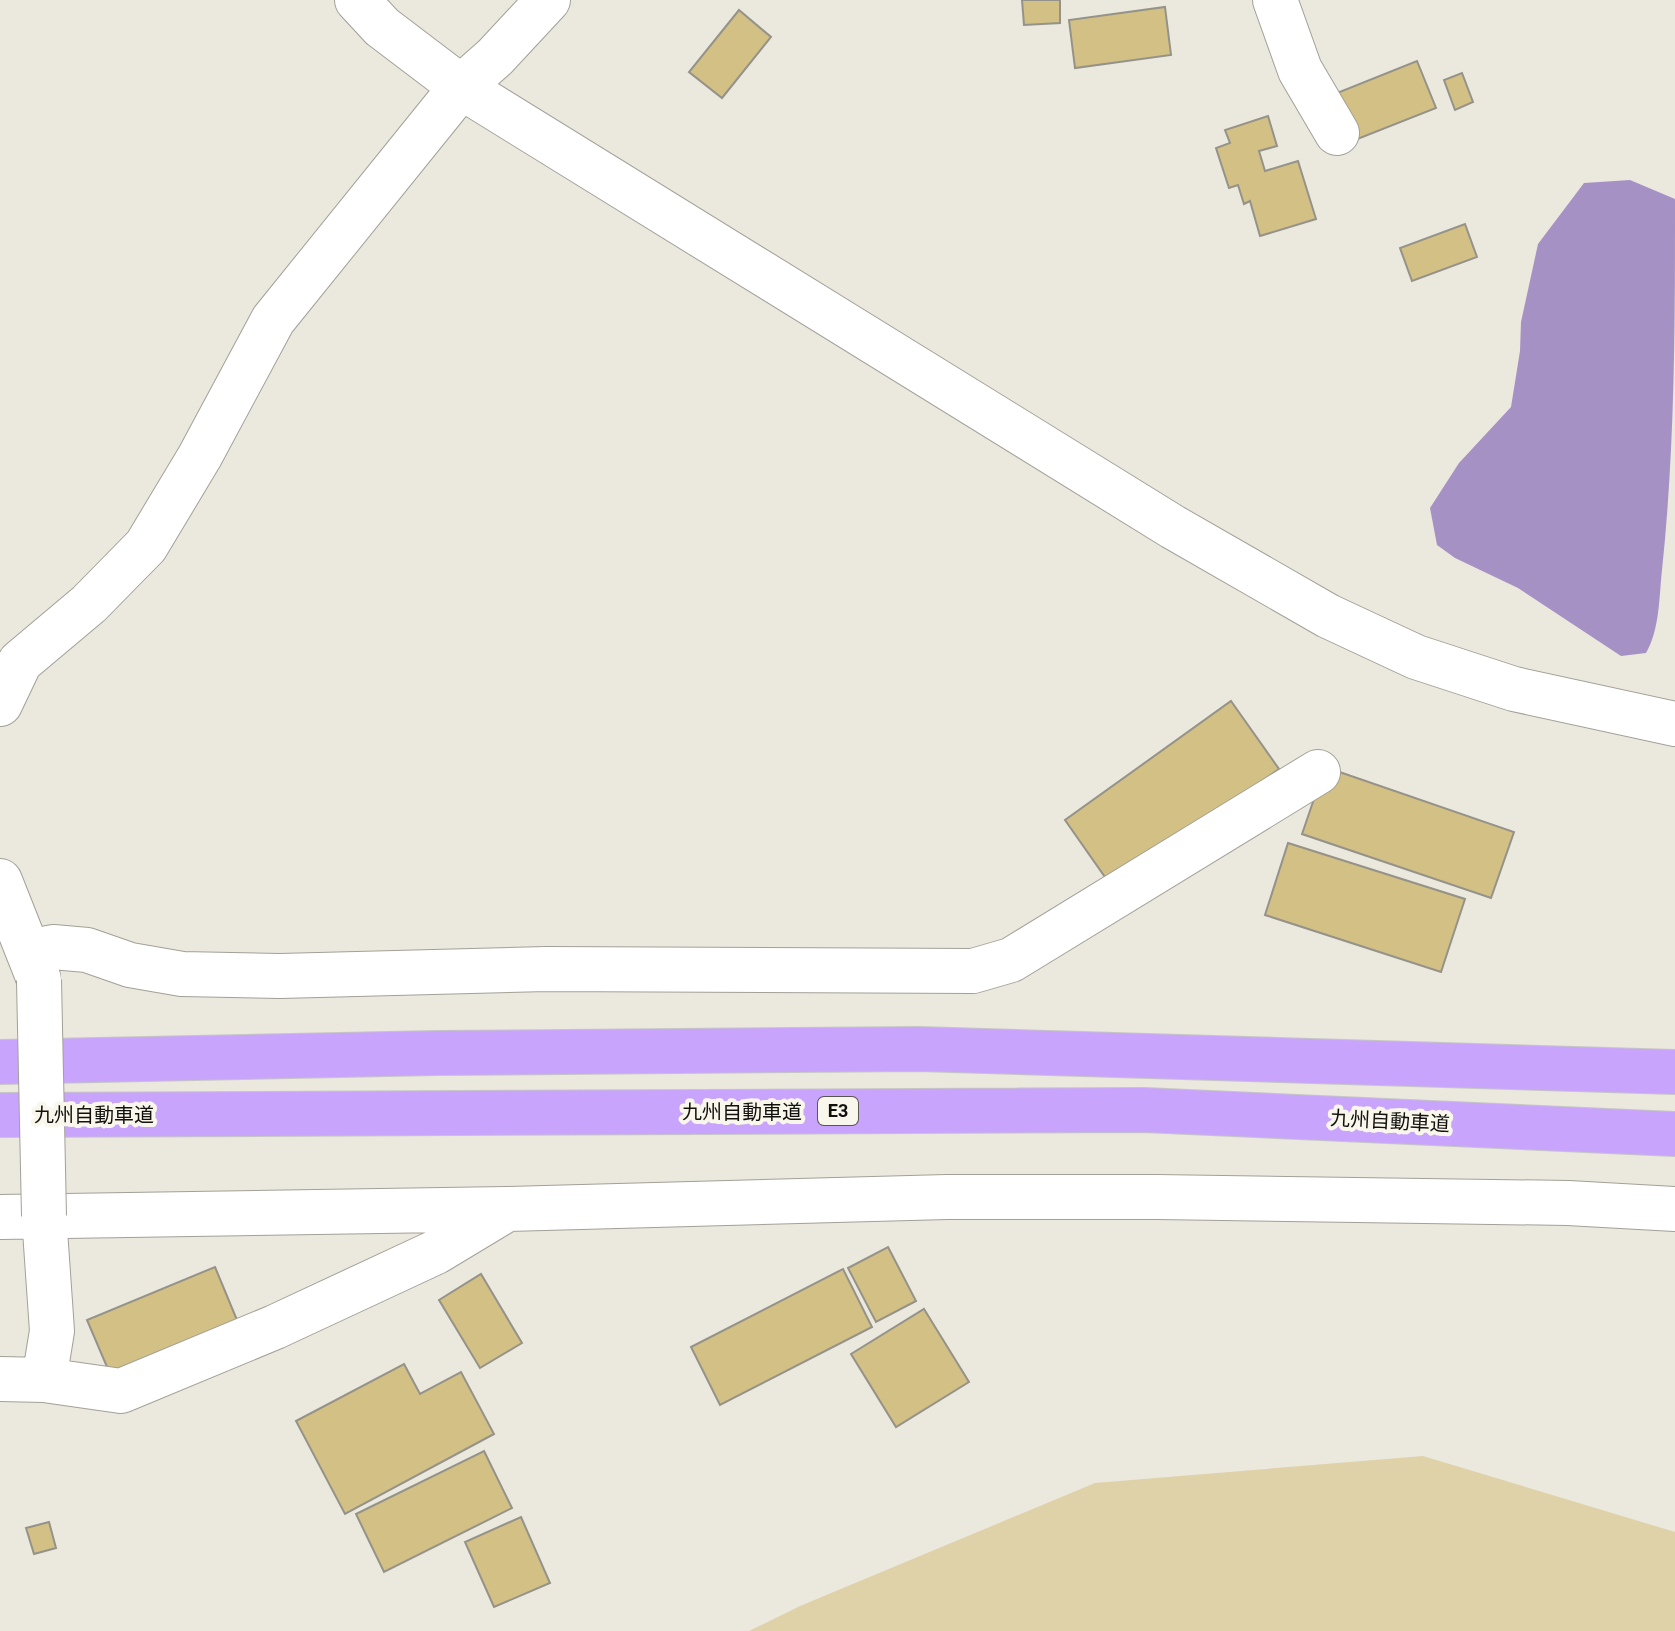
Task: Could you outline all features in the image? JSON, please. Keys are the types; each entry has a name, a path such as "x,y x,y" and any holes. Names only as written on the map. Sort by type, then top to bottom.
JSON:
{"highway":[{"path":"0,1062 437,1053 919,1049 1675,1072"},
{"name":"九州自動車道","path":"0,1115 1144,1110 1675,1134"}],"street":[{"path":"357,0 382,27 461,87 1173,527 1328,616 1416,657 1514,689 1675,724"},
{"path":"0,704 20,662 89,604 146,546 200,456 273,320 461,87 495,57 548,0"},
{"path":"1275,0 1300,70 1337,133"},
{"path":"34,966 53,947 87,950 130,965 182,974 266,976 546,969 973,971 1011,960 1318,772"},
{"path":"0,881 34,966 52,1331 44,1380"},
{"path":"0,1217 506,1209 947,1197 1568,1203 1675,1209"},
{"path":"0,1379 44,1380 121,1391 275,1327 423,1258 506,1209"}],"shaded area":[{"path":"1630,180 1675,199 1674,338 1670,478 1656,623 1646,653 1621,656 1518,588 1455,558 1437,545 1430,508 1459,463 1511,407 1521,322 1538,244 1584,183"},
{"path":"1423,1456 1675,1532 1675,1631 749,1631 800,1606 1095,1483"}],"building":[{"path":"1022,0 1060,0 1060,23 1024,25"},
{"path":"1165,7 1171,55 1075,68 1069,20"},
{"path":"739,10 771,37 722,98 689,72"},
{"path":"1417,61 1436,108 1355,140 1337,93"},
{"path":"1462,73 1473,102 1455,110 1444,80"},
{"path":"1268,116 1277,146 1259,151 1265,171 1298,161 1316,219 1260,236 1250,201 1244,204 1238,185 1229,188 1216,148 1230,143 1225,130"},
{"path":"1465,224 1477,257 1412,281 1400,248"},
{"path":"1231,701 1279,769 1112,887 1065,820"},
{"path":"1325,767 1514,832 1491,898 1302,834"},
{"path":"1288,843 1465,899 1441,972 1265,915"},
{"path":"888,1247 916,1301 876,1322 848,1268"},
{"path":"215,1267 237,1320 110,1374 87,1320"},
{"path":"843,1269 872,1327 720,1405 691,1347"},
{"path":"481,1274 522,1343 480,1368 439,1300"},
{"path":"924,1309 969,1382 896,1427 851,1354"},
{"path":"404,1364 420,1394 461,1372 494,1434 345,1514 296,1421"},
{"path":"484,1451 512,1508 384,1572 356,1514"},
{"path":"521,1517 550,1583 494,1607 465,1542"},
{"path":"49,1522 56,1548 34,1554 26,1528"}]}
